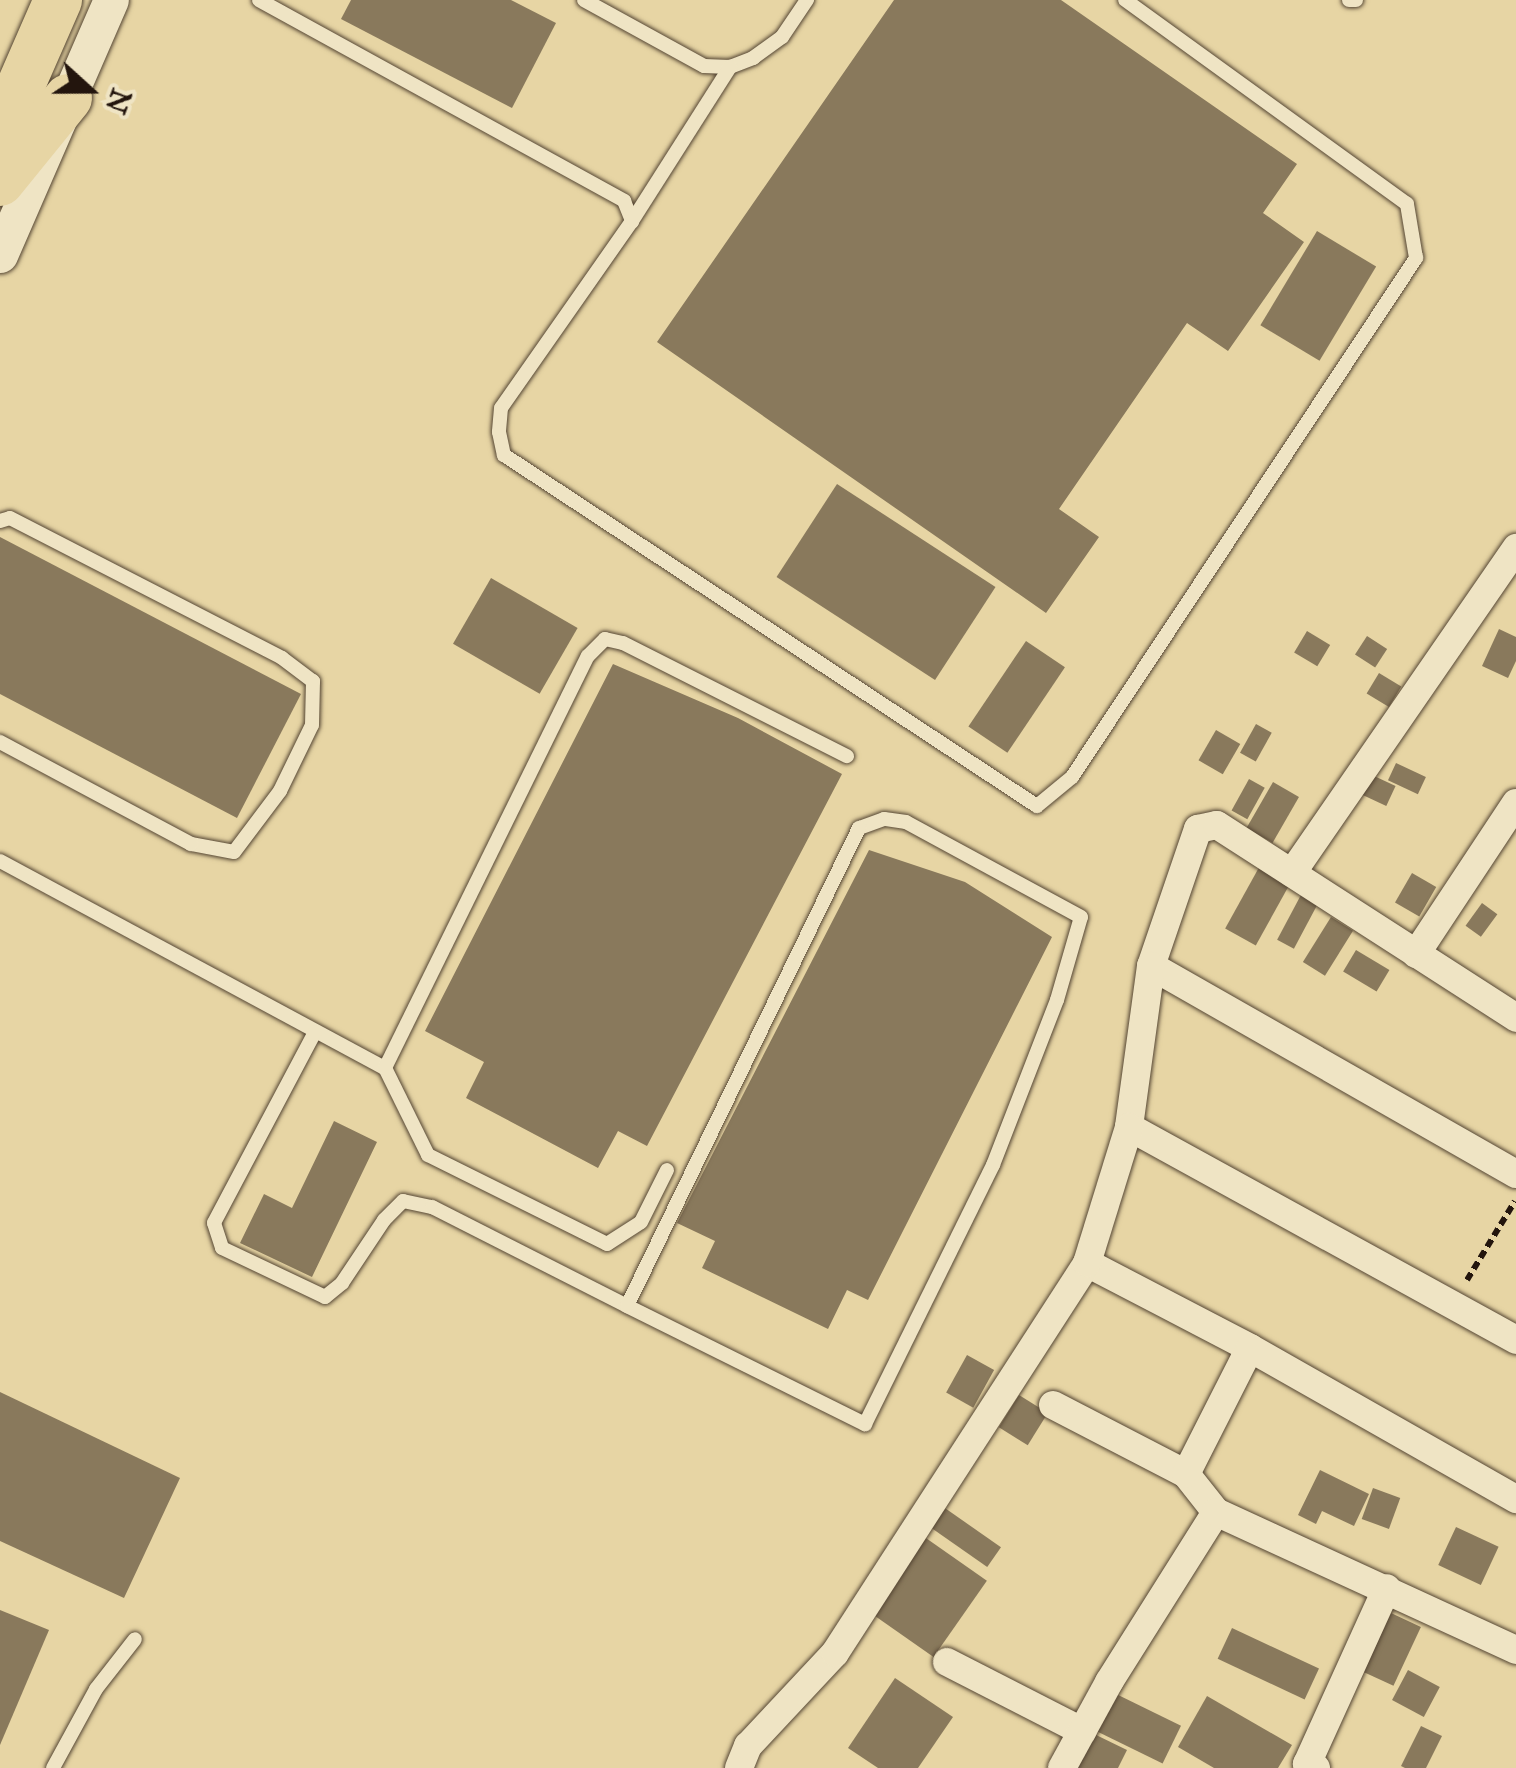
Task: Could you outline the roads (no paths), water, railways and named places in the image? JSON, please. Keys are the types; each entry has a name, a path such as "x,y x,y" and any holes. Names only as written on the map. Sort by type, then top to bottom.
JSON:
{"highway":[{"path":"0,132 58,0"},
{"path":"0,182 68,98"}],"street":[{"path":"0,255 111,0"},
{"path":"1292,874 1516,548"},
{"path":"1416,954 1516,803"},
{"path":"738,1768 748,1746 835,1653 1087,1264 1129,1127 1151,966 1198,830 1218,825 1516,1018"},
{"path":"1151,966 1516,1174"},
{"path":"1129,1127 1516,1340"},
{"path":"1087,1264 1250,1348 1516,1499"},
{"path":"1186,1474 1250,1348"},
{"path":"1052,1406 1186,1474 1216,1512 1516,1650"},
{"path":"1062,1768 1216,1512"},
{"path":"1316,1768 1306,1764 1387,1588"},
{"path":"947,1662 1082,1731"}],"lane":[{"path":"259,0 624,200 632,221"},
{"path":"584,0 704,66 730,67 753,58 782,37 806,0"},
{"path":"730,67 632,221 501,408 498,432 504,455 1036,806 1072,777 1416,258 1407,204 1125,0"},
{"path":"0,521 10,518 282,658 313,681 312,725 280,791 234,852 191,844 0,742"},
{"path":"385,1068 588,656 605,640 622,643 848,756"},
{"path":"315,1032 214,1223 222,1248 325,1297 342,1283 384,1220 403,1201 432,1208 627,1306 865,1424 992,1166 1057,1000 1081,916 906,822 884,819 859,828 627,1306"},
{"path":"0,861 385,1068 428,1155 606,1244 641,1222 668,1170"},
{"path":"53,1768 96,1689 135,1638"}]}
